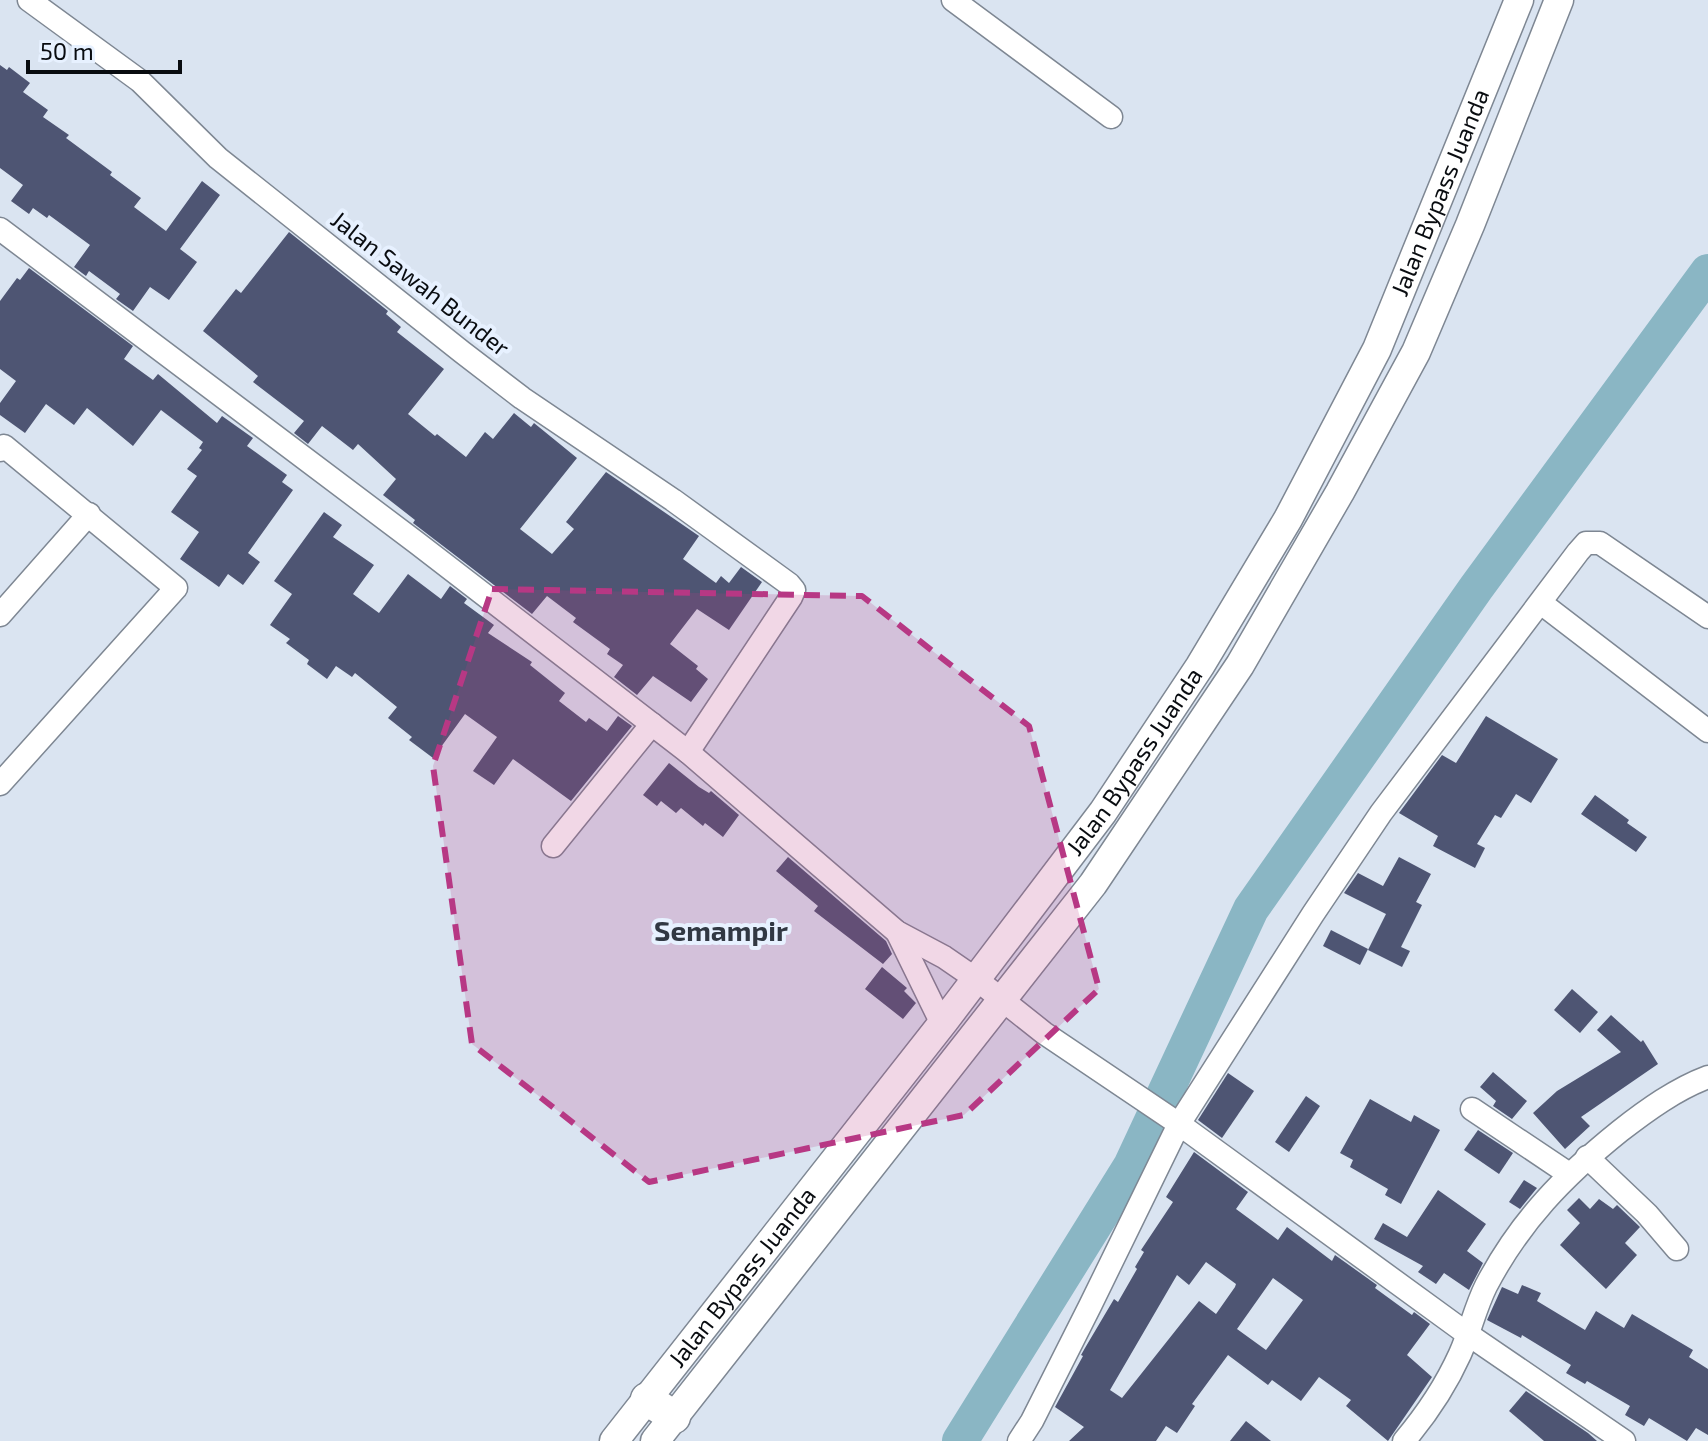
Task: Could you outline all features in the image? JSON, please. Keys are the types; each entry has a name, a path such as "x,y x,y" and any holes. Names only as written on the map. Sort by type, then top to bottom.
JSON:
{"highway":[{"path":"647,1399 665,1429"}],"main road":[{"name":"Jalan Bypass Juanda","path":"614,1441 942,1024 1103,812 1200,666 1288,519 1377,349 1519,0"},
{"name":"Jalan Bypass Juanda","path":"665,1429 1093,884 1240,665 1416,352 1476,211 1559,0"},
{"path":"1261,561 1278,562 1291,574"}],"street":[{"name":"Jalan Sawah Bunder","path":"29,0 140,81 218,158 462,352 522,398 673,500 794,590 688,752"},
{"path":"953,0 1111,117"},
{"path":"3,236 405,534 688,752 897,932 944,957 976,979 1002,1002 1175,1121 1466,1333 1624,1441"},
{"path":"0,450 4,446 176,588 0,784"},
{"path":"0,615 89,514"},
{"path":"1019,1441 1071,1345 1175,1121 1381,813 1586,543 1595,541 1708,617"},
{"path":"1541,603 1708,731"},
{"path":"553,846 652,724"},
{"path":"897,932 942,1024"},
{"path":"1404,1441 1442,1389 1461,1352 1485,1288 1512,1241 1554,1189 1587,1157 1648,1109 1708,1077"},
{"path":"1472,1109 1569,1174"},
{"path":"1587,1157 1647,1214 1677,1249"}],"highlighted area":[{"path":"492,589 862,596 1029,726 1099,989 964,1115 649,1182 472,1044 433,766"}],"building":[{"path":"0,65 7,70 9,67 30,83 23,92 48,110 43,117 69,135 66,138 141,198 134,207 166,231 202,181 220,195 180,249 197,262 169,300 150,287 133,311 116,299 120,294 89,271 86,276 74,267 90,245 49,215 47,218 33,208 29,214 11,201 23,185 0,168"},
{"path":"289,232 388,311 386,314 401,327 397,332 444,369 408,414 435,436 437,434 466,457 485,432 493,439 514,413 531,427 534,423 577,458 520,529 552,554 574,529 566,522 606,472 699,536 683,559 716,583 721,576 729,583 741,567 762,582 729,630 697,609 670,644 698,666 696,669 708,679 691,702 653,676 637,695 614,677 623,665 607,654 610,649 573,622 576,618 547,596 532,614 413,523 415,520 383,495 396,479 358,444 353,450 322,426 308,444 294,433 304,421 253,382 258,376 203,331 236,289 241,293"},
{"path":"29,268 133,346 124,359 153,380 158,374 217,423 222,416 253,438 247,446 287,475 282,482 293,490 248,553 260,562 243,585 228,574 219,587 180,559 199,532 171,512 197,476 187,469 202,450 199,448 203,442 161,410 133,446 87,408 74,425 46,404 25,433 0,415 0,403 16,381 0,369 0,301 17,278 20,280"},
{"path":"324,512 342,525 333,537 374,565 353,594 379,613 408,574 441,599 450,586 467,599 464,603 494,625 488,633 532,662 530,665 565,693 559,701 586,722 589,718 607,731 618,716 632,726 571,801 513,759 494,785 473,771 497,737 465,714 433,758 409,740 412,737 388,718 397,707 355,673 352,677 336,666 327,679 307,664 309,660 286,643 290,639 270,625 292,594 274,581"},
{"path":"1486,716 1558,759 1531,803 1516,794 1501,818 1495,815 1477,844 1485,848 1475,868 1433,846 1438,836 1399,813 1442,755 1456,763"},
{"path":"669,763 699,787 709,793 711,791 739,815 723,837 681,808 676,813 661,801 657,806 643,795"},
{"path":"1595,795 1647,837 1636,852 1581,814"},
{"path":"788,857 886,941 892,954 883,964 814,911 818,906 776,871"},
{"path":"1399,857 1431,874 1416,902 1422,905 1401,947 1410,951 1402,967 1368,950 1386,914 1344,893 1358,873 1383,886"},
{"path":"1331,930 1368,949 1360,965 1323,946"},
{"path":"882,967 907,988 904,991 916,1003 903,1019 865,989"},
{"path":"1572,989 1598,1012 1580,1033 1554,1010"},
{"path":"1611,1015 1641,1042 1643,1040 1658,1064 1581,1117 1590,1126 1565,1149 1533,1113 1557,1091 1621,1052 1597,1030"},
{"path":"1493,1072 1527,1101 1512,1119 1493,1106 1496,1101 1480,1087"},
{"path":"1228,1073 1254,1091 1222,1138 1198,1120"},
{"path":"1306,1096 1320,1106 1289,1152 1275,1142"},
{"path":"1370,1099 1411,1122 1414,1115 1440,1130 1401,1204 1385,1195 1388,1189 1350,1167 1353,1160 1340,1153"},
{"path":"1478,1130 1513,1153 1499,1174 1464,1150"},
{"path":"1194,1152 1248,1192 1236,1209 1278,1240 1287,1227 1332,1261 1335,1255 1412,1315 1414,1312 1430,1324 1407,1355 1432,1377 1388,1441 1346,1406 1351,1400 1319,1377 1301,1401 1272,1380 1268,1385 1228,1355 1192,1404 1195,1406 1177,1433 1166,1426 1156,1441 1069,1441 1084,1427 1055,1407 1114,1299 1118,1302 1137,1269 1135,1267 1144,1252 1141,1250 1173,1202 1166,1197","holes":["1206,1262 1236,1284 1216,1314 1199,1301 1122,1398 1110,1390 1177,1275 1189,1285","1273,1278 1303,1300 1266,1350 1237,1329"]},
{"path":"1524,1180 1537,1188 1520,1209 1509,1202"},
{"path":"1438,1190 1486,1224 1467,1251 1483,1263 1469,1290 1444,1273 1436,1284 1418,1272 1423,1266 1374,1239 1383,1223 1407,1237"},
{"path":"1579,1198 1590,1209 1599,1199 1613,1209 1617,1205 1640,1227 1625,1243 1637,1255 1606,1289 1560,1245 1580,1223 1567,1210"},
{"path":"1522,1285 1541,1293 1537,1301 1585,1330 1596,1311 1624,1328 1632,1314 1693,1350 1689,1357 1708,1369 1708,1435 1696,1428 1687,1441 1649,1418 1644,1426 1625,1415 1630,1406 1587,1381 1585,1384 1566,1373 1571,1365 1522,1335 1521,1338 1487,1320 1502,1287 1518,1294"},
{"path":"1526,1391 1597,1441 1544,1441 1509,1411"},
{"path":"1246,1421 1271,1441 1230,1441"}],"waterway":[{"path":"960,1441 1131,1166 1251,909 1476,588 1708,272"}],"district":[{"name":"Semampir","path":"721,931"}]}
